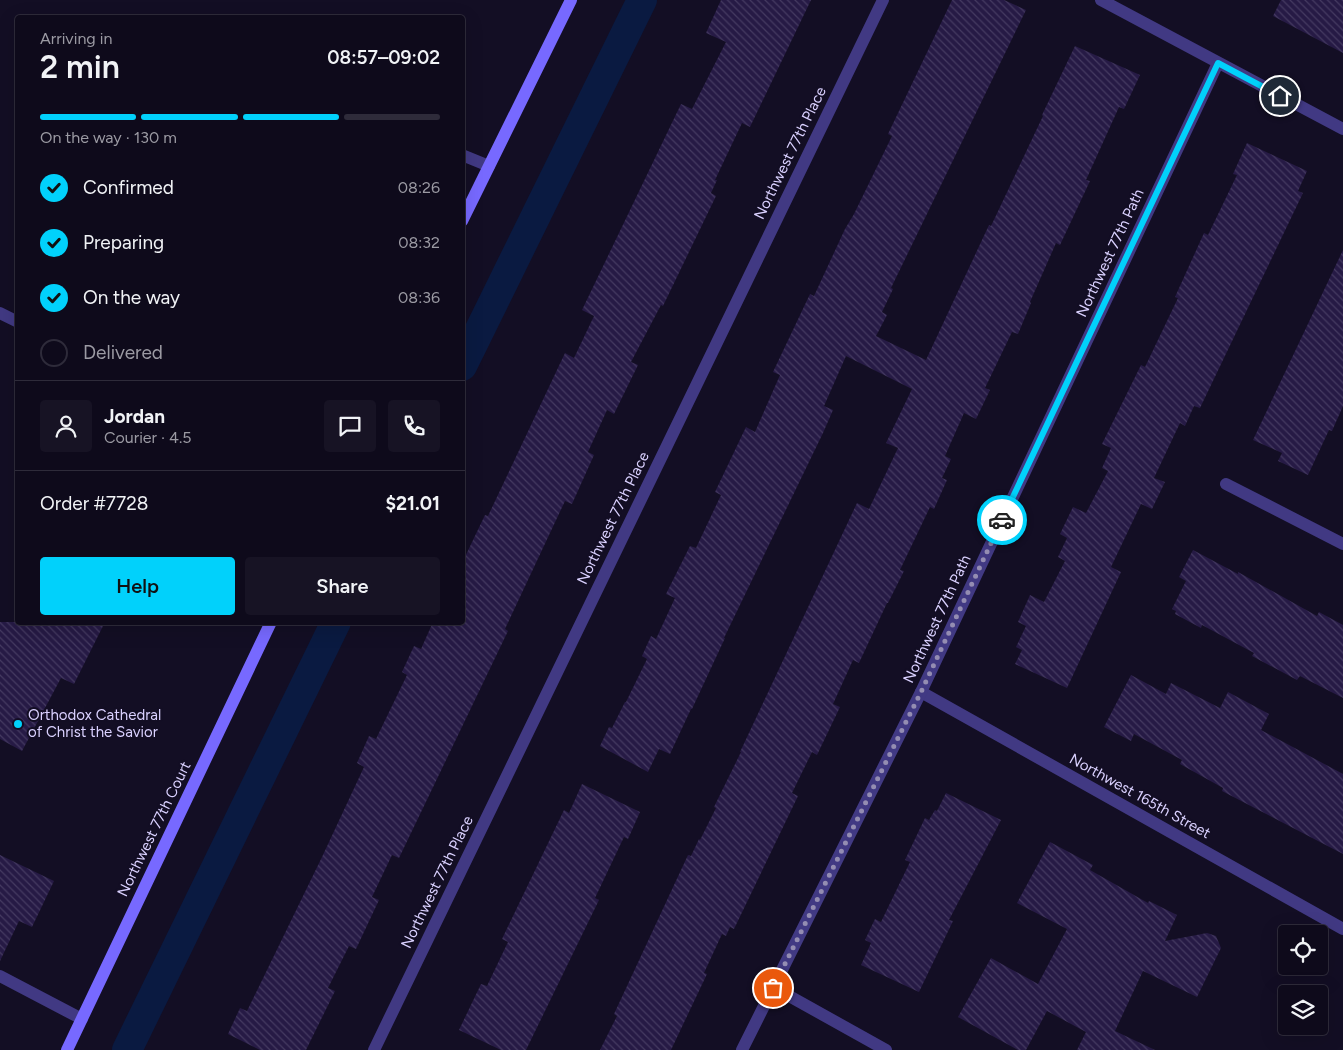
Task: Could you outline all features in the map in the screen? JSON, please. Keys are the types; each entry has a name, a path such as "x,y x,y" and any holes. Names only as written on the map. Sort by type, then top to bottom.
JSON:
{"street":[{"path":"465,216 571,0"},
{"name":"Northwest 77th Place","path":"374,1050 882,0"},
{"path":"1101,0 1343,129"},
{"name":"Northwest 77th Path","path":"742,1050 921,692 1218,63"},
{"path":"465,156 489,166"},
{"path":"0,313 15,320"},
{"path":"1226,484 1343,544"},
{"name":"Northwest 77th Court","path":"67,1050 270,625"},
{"name":"Northwest 165th Street","path":"921,692 1343,929"},
{"path":"0,976 82,1018"},
{"path":"773,988 886,1050"}],"building":[{"path":"721,0 811,0 750,127 742,123 715,180 717,180 711,193 716,196 663,306 661,305 631,362 638,365 614,414 607,410 588,452 594,455 572,504 565,501 505,629 508,631 399,858 392,855 372,897 379,900 356,949 349,946 328,988 335,991 306,1050 260,1050 228,1034 240,1008 247,1011 322,857 364,767 357,763 369,736 376,739 407,675 402,672 414,646 421,649 432,625 465,625 465,557 485,515 488,516 565,353 574,358 594,316 582,310 681,104 692,109 726,42 706,33"},
{"path":"952,0 1004,0 1026,10 891,288 893,289 882,312 887,315 876,336 926,360 1075,46 1140,75 1124,109 1119,107 1086,180 1090,181 1060,245 1056,243 1018,334 1012,332 985,388 990,390 976,419 964,413 945,456 951,459 942,478 947,480 934,509 930,507 900,570 904,571 859,663 853,660 833,704 840,707 817,755 812,752 792,793 798,796 734,929 730,927 726,936 722,934 704,973 707,974 671,1050 600,1050 617,1016 614,1014 688,855 691,856 716,808 714,807 857,503 869,509 898,448 886,443 912,389 846,356 824,406 833,410 823,433 670,754 659,749 648,772 600,746 609,727 612,728 647,659 642,656 651,636 656,639 675,598 666,594 690,546 696,548 721,495 715,492 746,427 755,432 780,375 773,372 810,294 814,296 892,136 888,134"},
{"path":"1281,0 1343,0 1343,53 1273,16"},
{"path":"1247,143 1307,171 1298,191 1303,193 1200,408 1194,406 1185,426 1180,423 1154,478 1165,482 1152,509 1141,504 1111,567 1121,572 1067,688 1015,664 1022,650 1016,647 1026,626 1018,622 1030,595 1044,602 1065,561 1058,557 1067,538 1060,534 1073,507 1086,513 1108,471 1102,468 1111,448 1102,444 1141,365 1145,367 1178,298 1175,297 1204,233 1208,235 1237,175 1233,174"},
{"path":"1343,250 1343,406 1332,431 1329,430 1308,475 1278,461 1282,453 1253,440"},
{"path":"1193,550 1238,574 1238,572 1317,616 1319,612 1343,625 1343,698 1300,676 1297,680 1252,656 1254,653 1202,625 1201,628 1175,614 1176,611 1172,609 1186,581 1179,577"},
{"path":"0,622 15,622 15,625 104,625 74,684 61,678 22,751 0,739"},
{"path":"1131,675 1166,694 1171,683 1220,708 1228,692 1269,714 1261,730 1343,774 1343,854 1222,791 1223,788 1180,764 1182,760 1134,734 1131,741 1104,727"},
{"path":"582,784 640,812 628,839 624,837 595,898 599,900 526,1050 501,1050 459,1030 481,984 487,986 508,942 502,939 564,810 569,813"},
{"path":"946,793 1001,820 949,920 953,921 919,992 861,965 871,943 865,940 875,919 881,922 910,862 905,860 925,818 929,820 935,810 937,811"},
{"path":"1050,842 1093,865 1090,870 1148,903 1149,901 1177,915 1165,941 1207,933 1216,936 1221,948 1197,997 1143,971 1115,1031 1155,1050 1077,1050 1086,1032 1047,1011 1026,1050 1018,1050 958,1017 991,958 1038,984 1067,929 1017,903"},
{"path":"0,855 54,881 32,927 19,921 0,961"}],"waterway":[{"path":"465,360 642,0"},
{"path":"127,1050 335,625"}],"way so far":[{"path":"773,988 921,692 1002,520"}],"place":[{"name":"Orthodox Cathedral of Christ the Savior","path":"18,724"}],"route":[{"path":"1002,520 1218,63 1280,96"}]}
